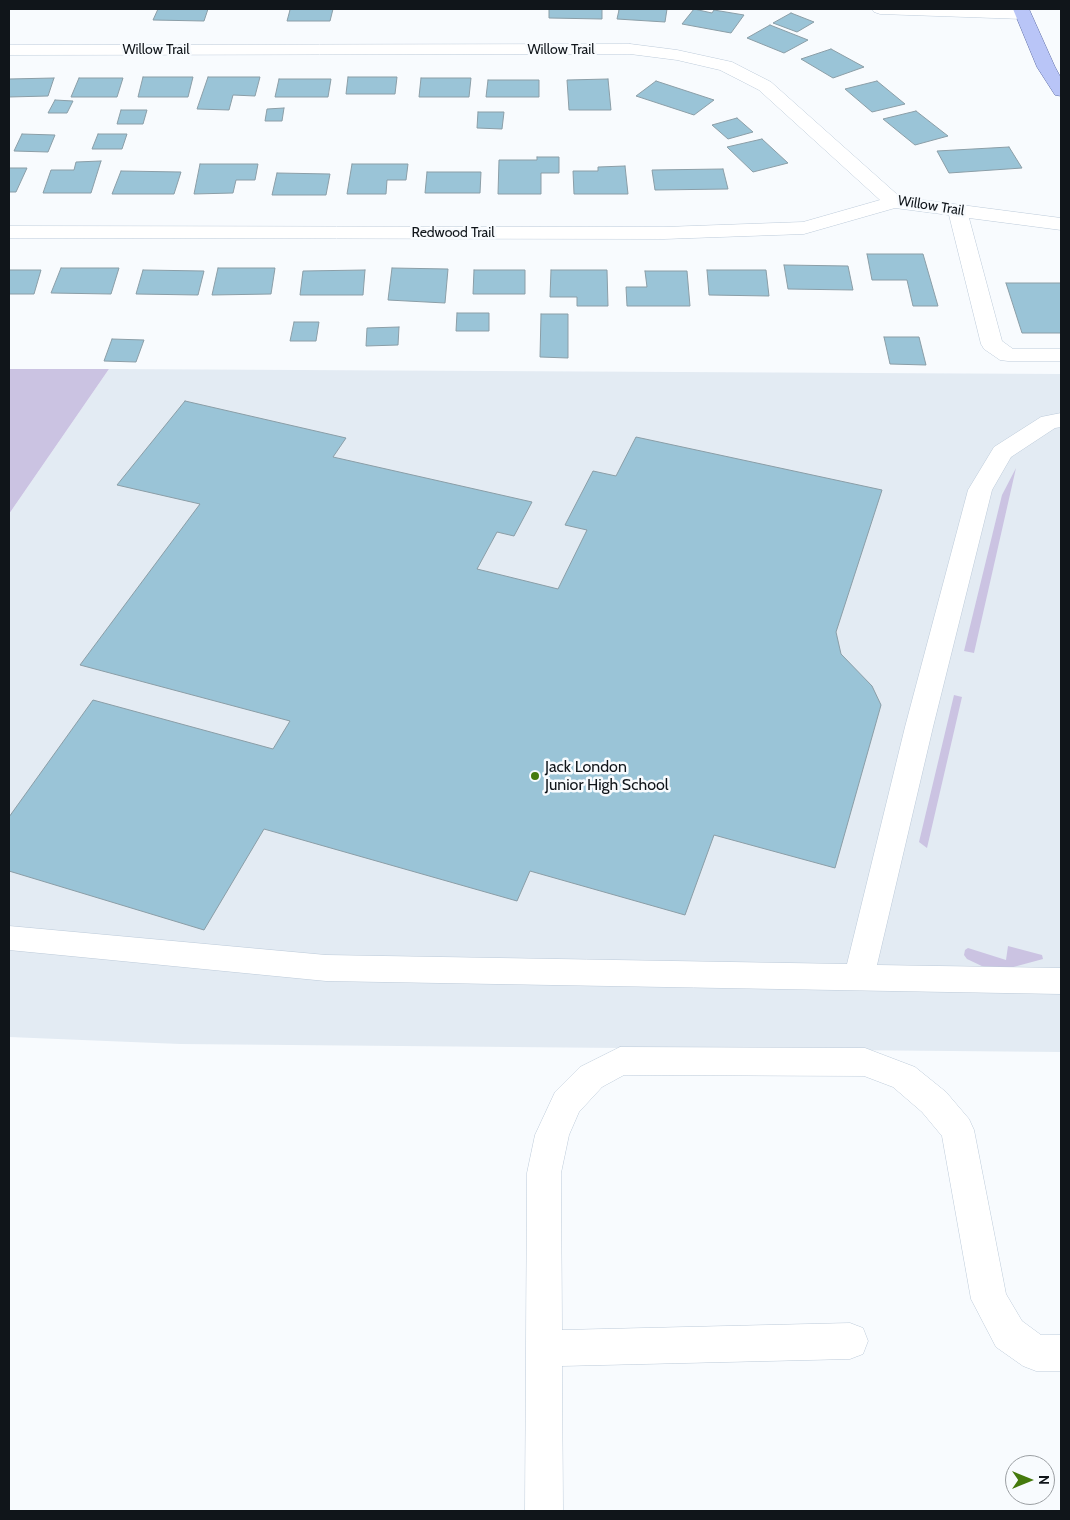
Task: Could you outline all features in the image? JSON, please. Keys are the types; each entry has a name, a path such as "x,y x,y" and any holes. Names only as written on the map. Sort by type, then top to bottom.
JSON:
{"main road":[{"path":"1022,11 1046,66 1061,91"}],"street":[{"path":"880,9 1022,11"},
{"name":"Willow Trail","path":"9,50 630,50 677,55 726,66 765,86 894,202 1061,224"},
{"name":"Redwood Trail","path":"9,232 682,232 804,228 894,202"},
{"path":"957,210 992,344 1008,354 1061,356"},
{"path":"859,978 919,727 980,490 1002,452 1049,422 1061,420"},
{"path":"9,938 326,968 1061,981"},
{"path":"544,1511 544,1174 552,1135 567,1102 591,1077 620,1061 865,1062 904,1077 934,1102 957,1130 989,1299 1009,1334 1036,1352 1061,1352"},
{"path":"544,1348 850,1341"}],"shaded area":[{"path":"9,369 109,369 9,514"},
{"name":"Jack London Junior High School","path":"109,369 1061,374 1061,1052 180,1044 9,1037 9,514"},
{"path":"1016,468 974,653 964,651 1002,495"},
{"path":"954,695 962,697 927,848 919,842"},
{"path":"1008,946 1042,955 1043,959 1006,969 986,968 967,959 964,955 965,950 968,948 1006,960"}],"building":[{"path":"158,9 208,9 204,21 153,20"},
{"path":"287,9 333,9 330,21 287,21 290,10"},
{"path":"549,9 602,9 602,19 549,18"},
{"path":"616,9 667,9 665,22 617,19 619,10"},
{"path":"694,9 712,13 714,10 744,15 731,33 682,24"},
{"path":"791,13 814,22 797,32 773,23"},
{"path":"770,25 808,40 784,53 747,38"},
{"path":"831,49 864,67 833,78 801,59"},
{"path":"143,77 193,77 188,97 138,97"},
{"path":"208,77 260,77 255,96 233,95 229,110 197,109"},
{"path":"348,77 397,77 395,94 346,94"},
{"path":"54,78 48,96 9,97 9,79"},
{"path":"79,78 123,78 117,97 71,97"},
{"path":"421,78 471,78 469,97 419,97"},
{"path":"279,79 331,79 328,97 275,97"},
{"path":"608,79 611,110 569,110 567,80"},
{"path":"488,80 539,80 539,97 486,97"},
{"path":"656,81 714,100 694,115 636,96"},
{"path":"877,81 905,104 872,112 845,89"},
{"path":"55,100 73,101 67,113 48,113"},
{"path":"284,108 282,121 265,121 267,109"},
{"path":"121,110 147,110 143,124 117,124"},
{"path":"916,111 948,136 915,145 883,119"},
{"path":"478,112 504,112 502,129 477,128"},
{"path":"737,118 753,132 728,139 712,125"},
{"path":"22,134 55,135 48,152 14,151"},
{"path":"98,134 127,134 122,149 92,149"},
{"path":"762,139 788,163 753,172 727,147"},
{"path":"1009,147 1022,168 949,173 937,151"},
{"path":"537,157 559,157 559,173 541,173 541,194 498,194 499,160 537,160"},
{"path":"101,161 91,193 43,193 51,170 74,170 76,162"},
{"path":"200,164 258,164 255,180 236,180 233,193 194,194"},
{"path":"352,164 408,164 406,180 387,180 386,194 347,194"},
{"path":"625,166 628,194 574,194 573,171 598,171 598,167"},
{"path":"9,168 27,168 16,192 9,192"},
{"path":"723,169 728,189 655,190 652,170"},
{"path":"121,171 181,172 174,194 112,194"},
{"path":"427,172 481,172 480,193 425,193"},
{"path":"277,173 330,174 326,195 272,195"},
{"path":"867,254 923,254 938,306 913,306 907,280 872,280"},
{"path":"784,265 848,266 853,290 788,289"},
{"path":"61,268 119,268 111,294 51,293"},
{"path":"218,268 275,268 271,294 212,295"},
{"path":"392,268 448,269 445,303 388,300"},
{"path":"9,270 41,270 34,294 9,294"},
{"path":"143,270 204,271 198,295 136,294"},
{"path":"365,270 363,295 300,295 303,271"},
{"path":"474,270 525,270 525,294 473,294"},
{"path":"551,270 607,270 608,306 577,306 577,297 550,297"},
{"path":"707,270 766,270 769,296 709,295"},
{"path":"645,271 687,271 690,306 627,306 626,287 647,287"},
{"path":"1006,283 1061,283 1061,333 1022,333"},
{"path":"457,313 489,313 489,331 456,331"},
{"path":"541,314 568,314 568,358 540,357"},
{"path":"294,322 319,322 316,341 290,341"},
{"path":"399,327 398,345 366,346 367,328"},
{"path":"884,337 919,337 926,365 890,364"},
{"path":"112,339 144,340 136,362 104,361"},
{"path":"185,401 346,438 333,457 532,502 514,536 497,532 477,569 558,589 587,530 565,525 593,471 616,476 636,437 882,490 836,632 841,654 872,686 881,705 835,868 714,835 685,915 530,871 517,901 264,829 204,930 9,871 9,817 93,700 273,749 290,721 80,665 200,504 117,485"}],"place":[{"name":"Jack London Junior High School","path":"535,776"}]}
